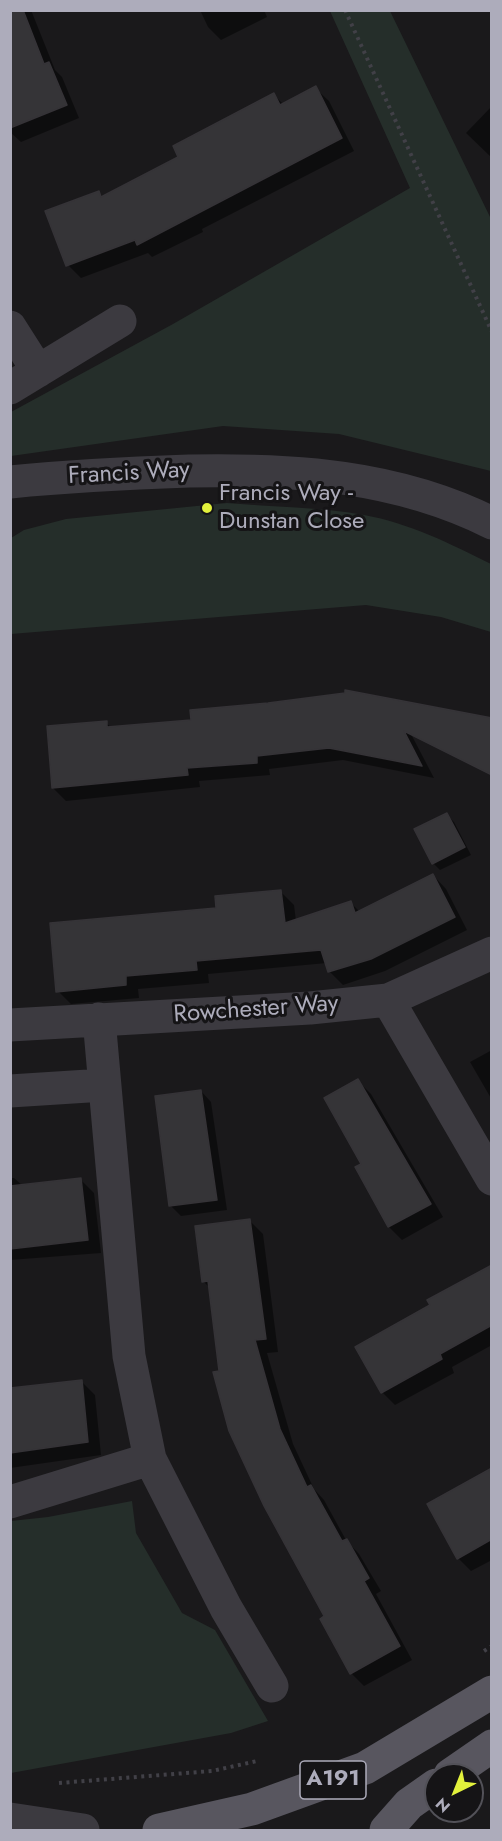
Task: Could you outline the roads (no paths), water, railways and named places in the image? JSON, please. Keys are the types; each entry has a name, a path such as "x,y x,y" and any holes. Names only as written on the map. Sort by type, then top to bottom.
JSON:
{"main road":[{"name":"A191","path":"159,1830 252,1809 364,1768 492,1692"},
{"path":"467,1763 492,1746"},
{"name":"A191","path":"386,1830 410,1804 424,1794"}],"street":[{"path":"10,327 24,379 120,321"},
{"name":"Francis Way","path":"10,482 92,474 233,470 316,473 389,485 465,510 492,524"},
{"name":"Rowchester Way","path":"10,1025 310,1008 388,1000 492,953"},
{"path":"388,1000 492,1179"},
{"path":"99,1019 129,1356 150,1459 226,1608 272,1686"},
{"path":"10,1091 104,1085"},
{"path":"10,1502 150,1459"},
{"path":"10,1819 83,1830"}],"place":[{"name":"Francis Way - Dunstan Close","path":"207,508"}]}
